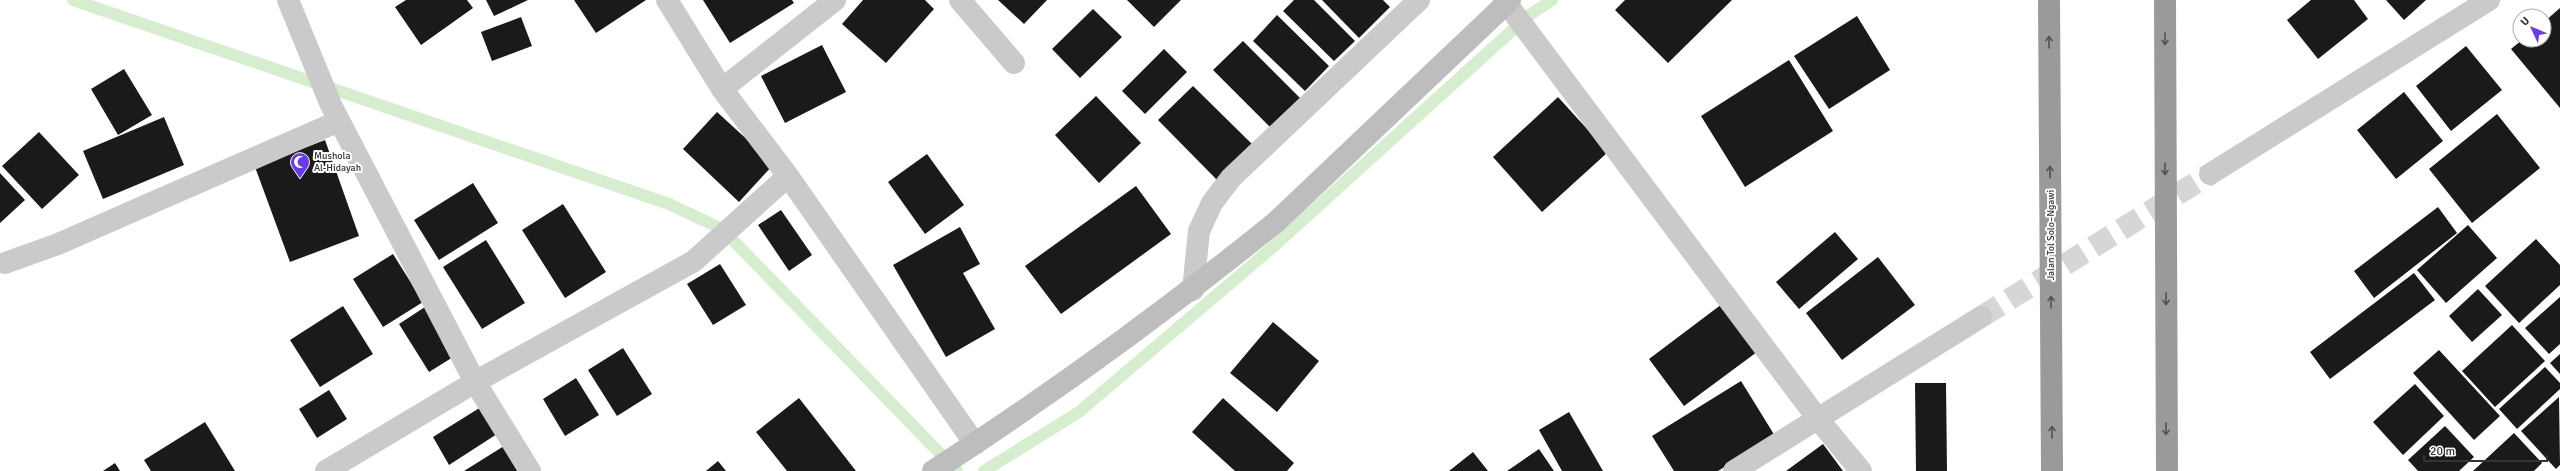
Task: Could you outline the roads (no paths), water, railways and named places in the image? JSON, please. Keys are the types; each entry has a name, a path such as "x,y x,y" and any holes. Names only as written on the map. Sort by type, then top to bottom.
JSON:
{"highway":[{"name":"Jalan Tol Solo–Ngawi","path":"2049,0 2052,471"},
{"path":"2165,0 2166,471"}],"main road":[{"path":"933,471 1091,364 1193,290 1276,222 1509,5"}],"street":[{"path":"288,0 335,113 475,382 530,471"},
{"path":"667,0 722,89 788,176 967,449"},
{"path":"722,89 835,0"},
{"path":"960,0 1014,63"},
{"path":"1193,290 1199,231 1212,204 1231,178 1419,0"},
{"path":"2210,174 2489,0"},
{"path":"1509,5 1818,418 1860,471"},
{"path":"5,263 58,244 335,113"},
{"path":"326,471 475,382 694,261 788,176"},
{"path":"1734,471 1981,317"}],"waterway":[{"path":"73,0 669,204 722,229 957,471"},
{"path":"984,471 1079,412 1273,247 1528,16 1552,0"}],"tunnel":[{"path":"1981,317 2210,174"}],"place":[{"name":"Mushola Al-Hidayah","path":"300,179"}]}
